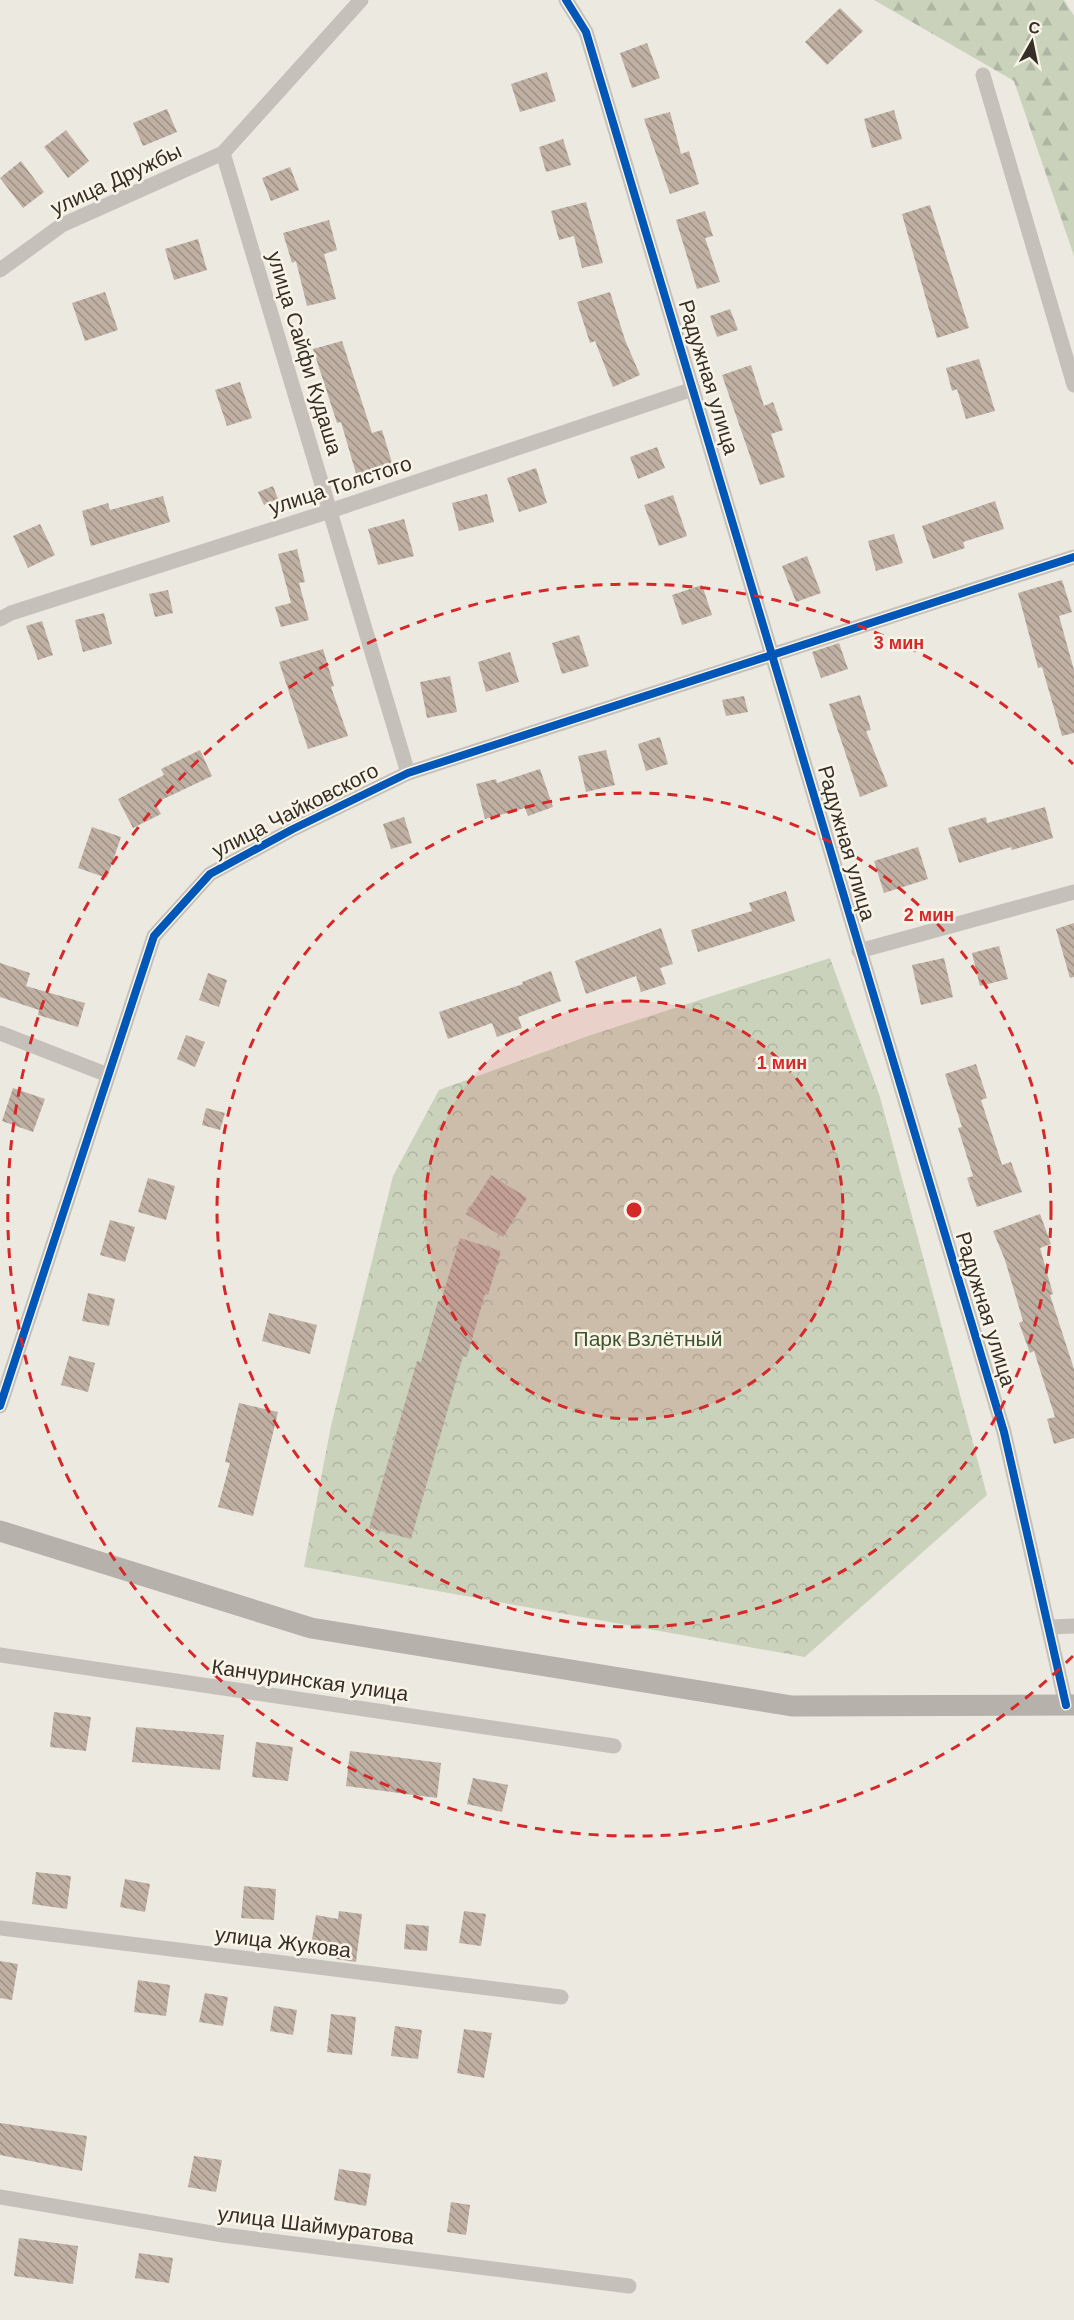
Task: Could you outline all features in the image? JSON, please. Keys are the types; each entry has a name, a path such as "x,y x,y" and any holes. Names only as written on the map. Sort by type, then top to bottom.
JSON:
{"main road":[{"path":"0,1531 311,1628 792,1706 1070,1705"}],"street":[{"path":"223,153 361,0"},
{"name":"Радужная улица","path":"566,0 586,32 774,654 859,951 1004,1432 1049,1627 1070,1705"},
{"path":"983,75 1074,385"},
{"name":"улица Дружбы","path":"0,270 62,225 223,153"},
{"name":"улица Сайфи Кудаша","path":"223,153 408,773"},
{"name":"улица Толстого","path":"0,619 11,613 330,511 693,389"},
{"name":"улица Чайковского","path":"0,1406 154,936 210,874 293,829 408,773 1074,557"},
{"path":"859,951 1074,892"},
{"path":"0,1033 108,1075"},
{"path":"1049,1627 1074,1626"},
{"name":"Канчуринская улица","path":"0,1655 614,1746"},
{"name":"улица Жукова","path":"0,1928 561,1996"},
{"name":"улица Шаймуратова","path":"0,2197 223,2235 628,2286"}],"green space":[{"path":"874,0 1064,0 1074,16 1074,256 1014,81"},
{"name":"Парк Взлётный","path":"830,958 880,1097 987,1495 805,1657 304,1567 331,1426 393,1176 439,1090 591,1035"}],"building":[{"path":"840,8 863,31 827,65 805,42"},
{"path":"647,43 660,78 632,88 620,53"},
{"path":"547,72 556,101 520,112 511,84"},
{"path":"167,109 177,132 143,146 133,123"},
{"path":"894,110 902,139 872,148 864,119"},
{"path":"670,112 681,154 689,151 699,184 670,194 644,119"},
{"path":"66,130 89,161 68,178 44,147"},
{"path":"563,139 571,165 546,172 539,147"},
{"path":"21,161 44,192 23,208 0,178"},
{"path":"290,167 299,190 271,201 262,178"},
{"path":"586,202 603,263 582,268 574,236 559,240 551,211"},
{"path":"930,205 969,328 937,338 902,214"},
{"path":"705,211 713,236 705,238 720,282 697,289 676,220"},
{"path":"329,220 337,250 324,254 336,299 307,306 296,261 292,263 283,233"},
{"path":"198,239 207,270 174,280 165,249"},
{"path":"105,292 118,330 85,341 72,303"},
{"path":"610,292 625,340 640,375 613,387 595,341 590,343 577,302"},
{"path":"730,309 738,330 717,337 710,316"},
{"path":"342,341 372,433 382,430 393,466 357,477 341,422 337,423 313,349"},
{"path":"979,359 995,411 966,419 957,389 952,391 946,368"},
{"path":"751,365 764,406 773,402 783,430 771,434 785,477 760,485 722,375"},
{"path":"240,382 252,418 227,426 215,390"},
{"path":"657,447 665,468 638,479 630,457"},
{"path":"536,468 547,503 519,512 507,478"},
{"path":"273,486 278,499 264,505 258,492"},
{"path":"487,494 494,522 459,531 452,503"},
{"path":"673,495 687,536 659,546 644,505"},
{"path":"163,496 170,522 91,546 82,511 108,503 110,510"},
{"path":"995,501 1004,529 963,542 965,548 933,559 922,526"},
{"path":"404,519 414,556 378,565 368,529"},
{"path":"40,524 55,555 28,568 13,536"},
{"path":"894,534 903,563 876,571 868,541"},
{"path":"297,549 305,582 299,583 309,620 281,627 275,607 291,603 278,554"},
{"path":"807,556 821,593 796,602 782,566"},
{"path":"1062,580 1072,612 1059,616 1074,670 1074,733 1062,736 1042,667 1038,668 1018,593"},
{"path":"702,585 712,615 682,625 672,595"},
{"path":"168,590 173,613 155,617 149,594"},
{"path":"104,613 112,644 83,652 75,620"},
{"path":"42,621 53,655 38,660 26,626"},
{"path":"579,635 589,666 562,674 552,643"},
{"path":"839,643 848,669 821,678 812,652"},
{"path":"323,649 334,686 331,687 348,736 308,749 279,662"},
{"path":"510,652 519,682 486,692 478,662"},
{"path":"450,676 457,712 427,718 420,682"},
{"path":"860,695 871,730 866,731 888,786 860,797 829,704"},
{"path":"744,696 748,712 726,716 722,700"},
{"path":"660,737 668,764 646,771 638,744"},
{"path":"200,750 212,776 155,803 161,814 133,828 118,799 164,775 161,769"},
{"path":"606,750 615,785 586,792 578,756"},
{"path":"540,769 553,807 528,816 525,808 485,819 476,784 496,779 497,783"},
{"path":"1045,807 1053,838 1012,850 1011,847 959,863 948,828 986,817 987,823"},
{"path":"404,817 412,843 391,849 383,824"},
{"path":"92,827 121,837 107,878 78,868"},
{"path":"918,847 928,879 884,893 874,861"},
{"path":"786,891 795,921 698,952 691,930 752,911 749,903"},
{"path":"1074,923 1074,977 1070,978 1056,929"},
{"path":"661,928 673,964 660,968 666,984 641,992 636,976 586,994 575,961"},
{"path":"999,946 1008,979 980,986 972,953"},
{"path":"944,958 953,997 921,1005 912,965"},
{"path":"0,963 30,973 26,986 85,1003 78,1027 38,1015 39,1010 0,997"},
{"path":"551,971 561,1001 518,1017 522,1028 497,1037 492,1023 448,1039 439,1012 523,984 522,982"},
{"path":"208,973 227,980 219,1007 199,1000"},
{"path":"186,1035 205,1042 195,1067 177,1059"},
{"path":"976,1064 987,1098 981,1100 1002,1165 1011,1162 1022,1192 977,1207 967,1178 973,1176 958,1128 962,1127 945,1074"},
{"path":"13,1088 45,1099 33,1132 2,1121"},
{"path":"206,1108 225,1113 220,1130 202,1125"},
{"path":"491,1175 527,1198 503,1237 466,1214"},
{"path":"148,1178 175,1186 166,1220 138,1212"},
{"path":"1040,1214 1051,1244 1040,1248 1053,1294 1050,1295 1074,1369 1074,1438 1054,1444 1047,1419 1055,1417 1034,1351 1030,1353 1019,1323 1023,1321 1005,1260 993,1231"},
{"path":"110,1220 135,1227 125,1262 100,1255"},
{"path":"460,1238 501,1251 488,1295 485,1294 467,1357 463,1356 411,1539 369,1528 417,1361 421,1362 438,1301 441,1301"},
{"path":"88,1293 115,1299 109,1326 82,1321"},
{"path":"269,1313 317,1325 310,1354 262,1341"},
{"path":"69,1356 95,1363 88,1392 61,1385"},
{"path":"239,1403 278,1412 253,1516 218,1507 230,1463 225,1462"},
{"path":"54,1712 91,1717 86,1751 50,1747"},
{"path":"136,1727 224,1735 220,1770 132,1762"},
{"path":"256,1742 293,1747 288,1781 252,1777"},
{"path":"350,1751 441,1763 437,1798 346,1786"},
{"path":"473,1778 508,1785 502,1812 467,1804"},
{"path":"36,1872 71,1876 67,1909 32,1904"},
{"path":"125,1879 150,1884 145,1912 120,1907"},
{"path":"244,1886 276,1889 274,1920 241,1918"},
{"path":"339,1911 362,1914 356,1962 336,1959 338,1948 311,1945 316,1915 338,1919"},
{"path":"464,1911 486,1914 481,1946 459,1943"},
{"path":"406,1924 429,1926 427,1951 404,1949"},
{"path":"0,1961 18,1964 12,2000 0,1998"},
{"path":"138,1980 170,1985 166,2016 134,2012"},
{"path":"205,1993 228,1997 223,2026 199,2022"},
{"path":"274,2006 297,2010 293,2035 270,2031"},
{"path":"331,2014 356,2017 352,2055 327,2052"},
{"path":"395,2026 422,2030 418,2059 391,2056"},
{"path":"464,2029 492,2033 484,2078 457,2073"},
{"path":"0,2123 87,2136 82,2171 0,2155"},
{"path":"194,2156 222,2160 216,2192 188,2187"},
{"path":"339,2169 371,2174 366,2206 334,2200"},
{"path":"451,2202 470,2205 466,2235 447,2232"},
{"path":"19,2238 78,2246 73,2284 14,2276"},
{"path":"139,2253 173,2258 169,2283 135,2278"}],"cycle path":[{"path":"566,0 586,32 1004,1432 1066,1705"},
{"path":"0,1406 154,936 210,874 293,829 408,773 1074,557"}]}
